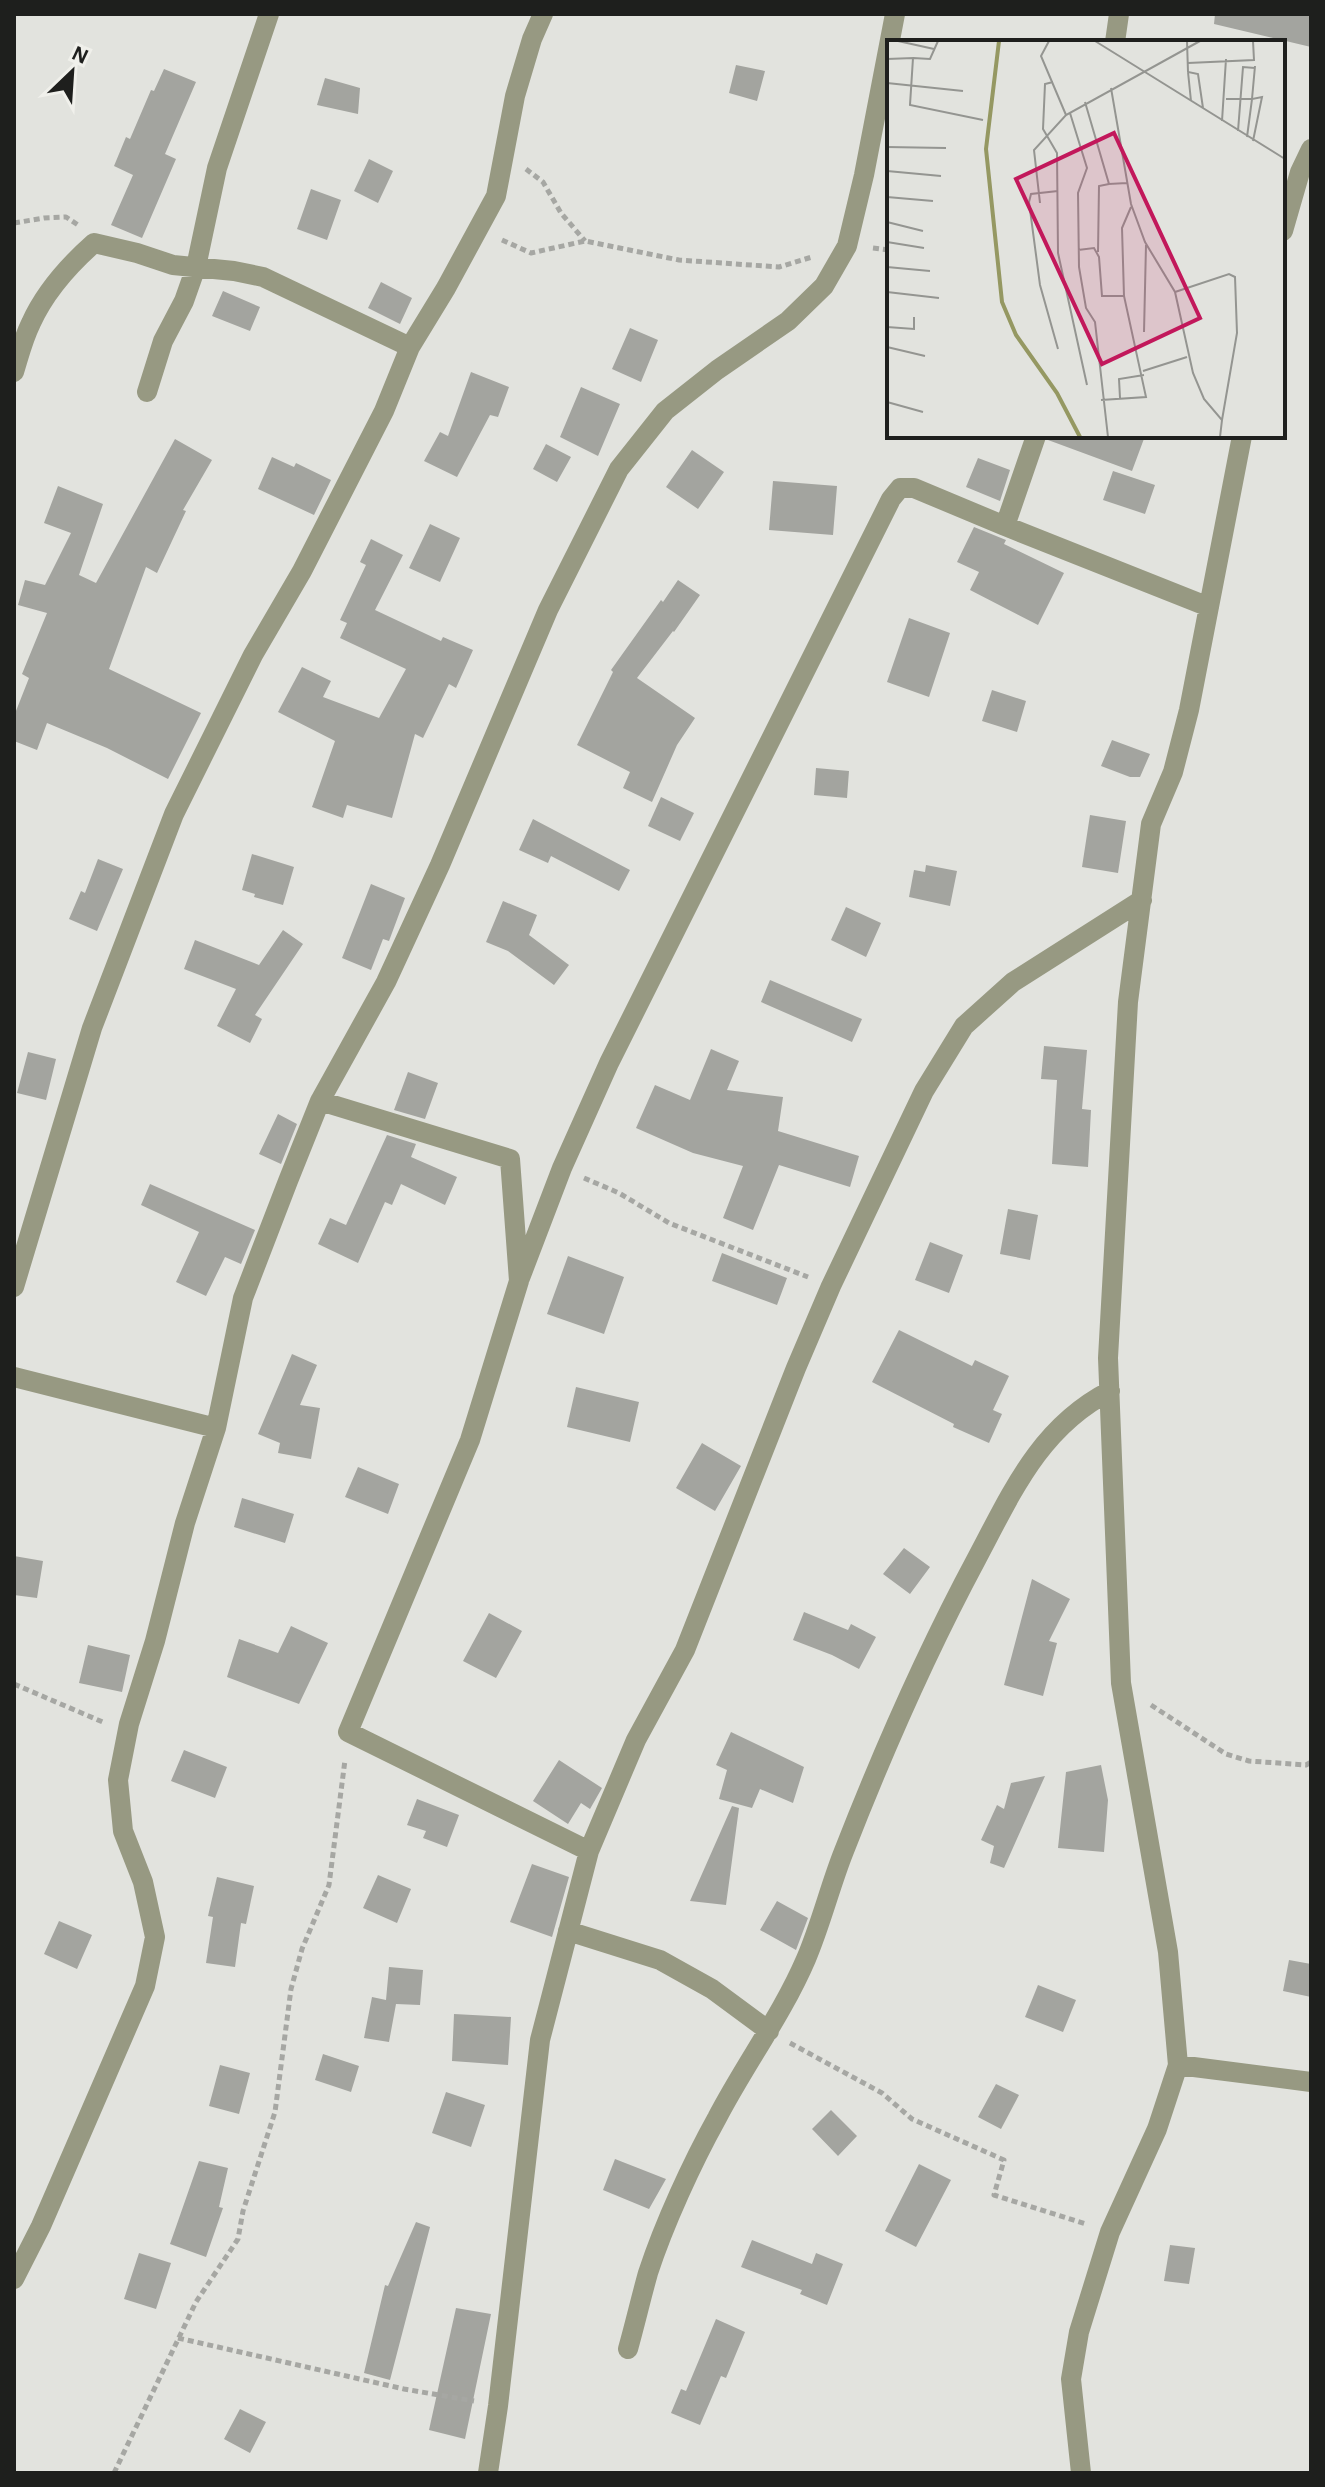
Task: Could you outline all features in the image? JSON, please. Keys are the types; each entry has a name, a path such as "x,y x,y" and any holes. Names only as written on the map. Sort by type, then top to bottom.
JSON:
{"street":[{"path":"147,392 163,341 184,301 196,267 217,168 269,14"},
{"path":"14,1287 92,1028 174,814 253,655 302,571 384,411 410,347 496,196 515,96 543,14"},
{"path":"890,40 895,14"},
{"path":"1115,40 1119,14"},
{"path":"14,2279 41,2226 145,1986 155,1937 143,1882 123,1831 118,1780 129,1724 155,1641 185,1523 216,1428 243,1298 320,1101 386,982 440,865 548,610 619,469 665,411 788,321 824,286 847,246 887,56"},
{"path":"1285,224 1300,172 1311,149"},
{"path":"14,372 30,325 45,298 72,262 94,243 173,265 263,277 410,347"},
{"path":"1005,526 1035,438"},
{"path":"1081,2473 1071,2379 1079,2332 1110,2232 1157,2129 1178,2065 1168,1952 1121,1683 1109,1329 1128,1002 1151,824 1173,772 1189,710 1242,438"},
{"path":"589,1851 348,1732 470,1440 519,1281 562,1168 615,1050 891,499 900,488 914,488 1209,607"},
{"path":"488,2473 540,2040 589,1851 636,1740 685,1650 831,1286 924,1091 964,1026 1013,982 1142,900"},
{"path":"320,1101 510,1159 519,1281"},
{"path":"14,1377 216,1428"},
{"path":"628,2349 649,2270 683,2188 717,2117 769,2031 805,1960 840,1861 901,1712 948,1612 1015,1486 1044,1442 1086,1403 1110,1391"},
{"path":"568,1931 660,1960 712,1989 769,2031"},
{"path":"1178,2065 1311,2082"}],"path":[{"path":"505,153 543,182 561,213 585,241"},
{"path":"14,223 66,217 94,243"},
{"path":"479,230 531,253 585,241 679,260 779,267 847,246 887,250"},
{"path":"562,1168 619,1193 669,1223 831,1286"},
{"path":"1121,1683 1174,1722 1226,1754 1249,1761 1306,1765 1311,1762"},
{"path":"14,1684 107,1724 129,1724"},
{"path":"114,2473 196,2302 238,2239 243,2211 275,2112 291,1989 302,1949 329,1885 348,1732"},
{"path":"769,2031 882,2093 912,2119 1004,2160 994,2195 1110,2232"},
{"path":"178,2338 404,2389 498,2406"}],"building":[{"path":"1215,14 1311,14 1311,47 1285,40 1214,24"},
{"path":"736,65 765,71 757,101 729,93"},
{"path":"164,69 196,82 165,154 176,159 142,238 111,225 133,175 114,166 126,137 130,139 151,90 154,91"},
{"path":"325,78 360,88 358,114 317,105"},
{"path":"369,159 393,171 378,203 354,191"},
{"path":"311,189 341,200 327,240 297,229"},
{"path":"381,282 412,298 400,324 368,308"},
{"path":"223,291 260,307 250,331 212,316"},
{"path":"630,328 658,340 641,382 612,369"},
{"path":"471,372 509,387 498,417 490,415 457,477 424,461 440,432 448,436"},
{"path":"581,387 620,404 598,456 560,437"},
{"path":"1048,438 1144,438 1132,471"},
{"path":"175,439 212,460 183,510 186,511 157,573 146,567 109,669 201,713 168,779 107,748 47,723 37,750 14,741 14,716 29,678 22,674 47,613 18,605 25,580 45,585 71,533 44,523 58,486 103,504 79,575 96,583"},
{"path":"546,444 571,457 557,482 533,469"},
{"path":"692,450 724,472 698,509 666,487"},
{"path":"272,457 294,467 296,463 331,480 314,515 258,489"},
{"path":"978,458 1010,470 1000,501 966,487"},
{"path":"1113,471 1155,485 1145,514 1103,500"},
{"path":"773,481 837,486 833,535 769,530"},
{"path":"430,524 460,538 440,582 409,568"},
{"path":"974,527 1006,540 1004,544 1064,573 1038,625 970,590 979,572 957,562"},
{"path":"371,539 403,555 375,610 441,641 443,637 473,650 456,688 449,684 423,738 415,734 392,818 347,805 343,818 312,807 335,741 278,712 302,667 331,681 323,697 379,718 406,669 340,638 347,623 340,620 366,565 360,562"},
{"path":"678,580 700,595 637,678 695,718 677,745 652,802 623,788 630,772 577,745 613,672 611,670"},
{"path":"909,618 950,633 929,697 887,682"},
{"path":"992,690 1026,701 1017,732 982,721"},
{"path":"1112,740 1150,754 1140,777 1130,777 1101,766"},
{"path":"816,768 849,771 847,798 814,795"},
{"path":"661,797 694,813 680,841 648,826"},
{"path":"1090,815 1126,821 1118,873 1082,867"},
{"path":"533,819 630,870 619,891 551,856 548,863 519,850"},
{"path":"252,854 294,867 283,905 254,897 255,894 242,890"},
{"path":"98,859 123,869 97,931 69,919 81,891 85,893"},
{"path":"926,865 957,871 950,906 909,897 914,870 925,872"},
{"path":"371,884 405,898 389,941 383,939 371,970 342,958"},
{"path":"503,901 537,915 529,935 569,965 554,985 508,951 486,942"},
{"path":"846,907 881,923 866,957 831,940"},
{"path":"283,930 303,944 255,1015 262,1019 250,1043 217,1026 236,989 184,969 195,940 259,965"},
{"path":"770,980 862,1019 852,1042 761,1002"},
{"path":"1044,1046 1087,1050 1082,1109 1091,1110 1088,1167 1052,1164 1057,1080 1041,1079"},
{"path":"711,1049 739,1061 727,1090 783,1097 778,1131 859,1156 850,1187 779,1165 753,1230 723,1218 743,1166 693,1153 636,1128 655,1085 690,1100"},
{"path":"28,1052 56,1059 46,1100 17,1093"},
{"path":"408,1072 438,1083 425,1119 394,1110"},
{"path":"278,1114 297,1124 281,1164 259,1154"},
{"path":"387,1135 416,1144 411,1157 457,1177 445,1205 401,1184 392,1205 385,1202 358,1263 318,1244 330,1218 346,1225"},
{"path":"150,1184 255,1230 241,1264 225,1257 206,1296 176,1282 199,1232 141,1205"},
{"path":"1008,1209 1038,1215 1030,1260 1000,1254"},
{"path":"930,1242 963,1255 949,1293 915,1280"},
{"path":"722,1253 787,1278 777,1305 712,1281"},
{"path":"568,1256 624,1277 604,1334 547,1314"},
{"path":"899,1330 972,1366 975,1360 1009,1376 993,1410 1002,1414 989,1443 953,1427 954,1424 872,1382"},
{"path":"292,1354 317,1365 300,1405 320,1408 311,1459 278,1453 280,1443 258,1434"},
{"path":"576,1387 639,1402 630,1442 567,1427"},
{"path":"702,1443 741,1466 715,1511 676,1488"},
{"path":"358,1467 399,1484 388,1514 345,1497"},
{"path":"242,1498 294,1514 285,1543 234,1527"},
{"path":"904,1548 930,1567 910,1594 883,1574"},
{"path":"14,1556 43,1561 37,1598 14,1595"},
{"path":"1032,1579 1070,1599 1049,1641 1057,1643 1043,1696 1004,1685"},
{"path":"804,1612 848,1630 851,1624 876,1637 859,1669 793,1640"},
{"path":"489,1613 522,1631 496,1678 463,1661"},
{"path":"291,1626 328,1643 299,1704 227,1677 239,1639 278,1653"},
{"path":"88,1645 130,1655 122,1692 79,1683"},
{"path":"731,1732 804,1767 793,1803 760,1789 752,1808 719,1799 727,1770 716,1765"},
{"path":"184,1750 227,1767 215,1798 171,1781"},
{"path":"559,1760 602,1788 590,1809 581,1803 568,1824 533,1801"},
{"path":"1101,1765 1108,1800 1104,1852 1058,1848 1066,1772"},
{"path":"1045,1776 1004,1868 990,1863 994,1846 981,1840 997,1805 1004,1809 1011,1783"},
{"path":"417,1799 459,1815 447,1847 423,1838 426,1831 407,1825"},
{"path":"732,1806 739,1808 726,1905 690,1901"},
{"path":"532,1864 569,1877 552,1937 510,1922"},
{"path":"378,1875 411,1889 397,1923 363,1908"},
{"path":"217,1877 254,1886 246,1924 241,1923 235,1967 206,1963 213,1917 208,1916"},
{"path":"777,1901 808,1918 796,1950 760,1930"},
{"path":"59,1921 92,1935 77,1969 44,1954"},
{"path":"1289,1960 1311,1964 1311,1997 1283,1991"},
{"path":"389,1967 423,1970 420,2005 396,2004 389,2042 364,2038 372,1997 386,2000"},
{"path":"1038,1985 1076,2000 1063,2032 1025,2017"},
{"path":"454,2014 511,2017 508,2065 452,2061"},
{"path":"323,2054 359,2066 351,2092 315,2080"},
{"path":"220,2065 250,2073 239,2114 209,2106"},
{"path":"996,2084 1019,2095 1001,2129 978,2117"},
{"path":"446,2092 485,2105 471,2147 432,2133"},
{"path":"831,2110 857,2136 838,2156 812,2129"},
{"path":"615,2159 666,2179 649,2209 603,2190"},
{"path":"199,2161 228,2168 219,2207 223,2208 206,2257 170,2244"},
{"path":"919,2164 951,2180 916,2247 885,2231"},
{"path":"416,2222 430,2227 390,2380 364,2373 385,2285 388,2286"},
{"path":"752,2240 812,2264 816,2253 843,2264 827,2305 800,2294 802,2290 741,2267"},
{"path":"1170,2245 1195,2248 1189,2284 1164,2281"},
{"path":"139,2253 171,2263 156,2309 124,2299"},
{"path":"456,2308 491,2314 465,2439 429,2430"},
{"path":"716,2319 745,2332 726,2378 721,2376 700,2425 671,2413 681,2389 686,2391"},
{"path":"240,2409 266,2422 250,2453 224,2439"}]}
